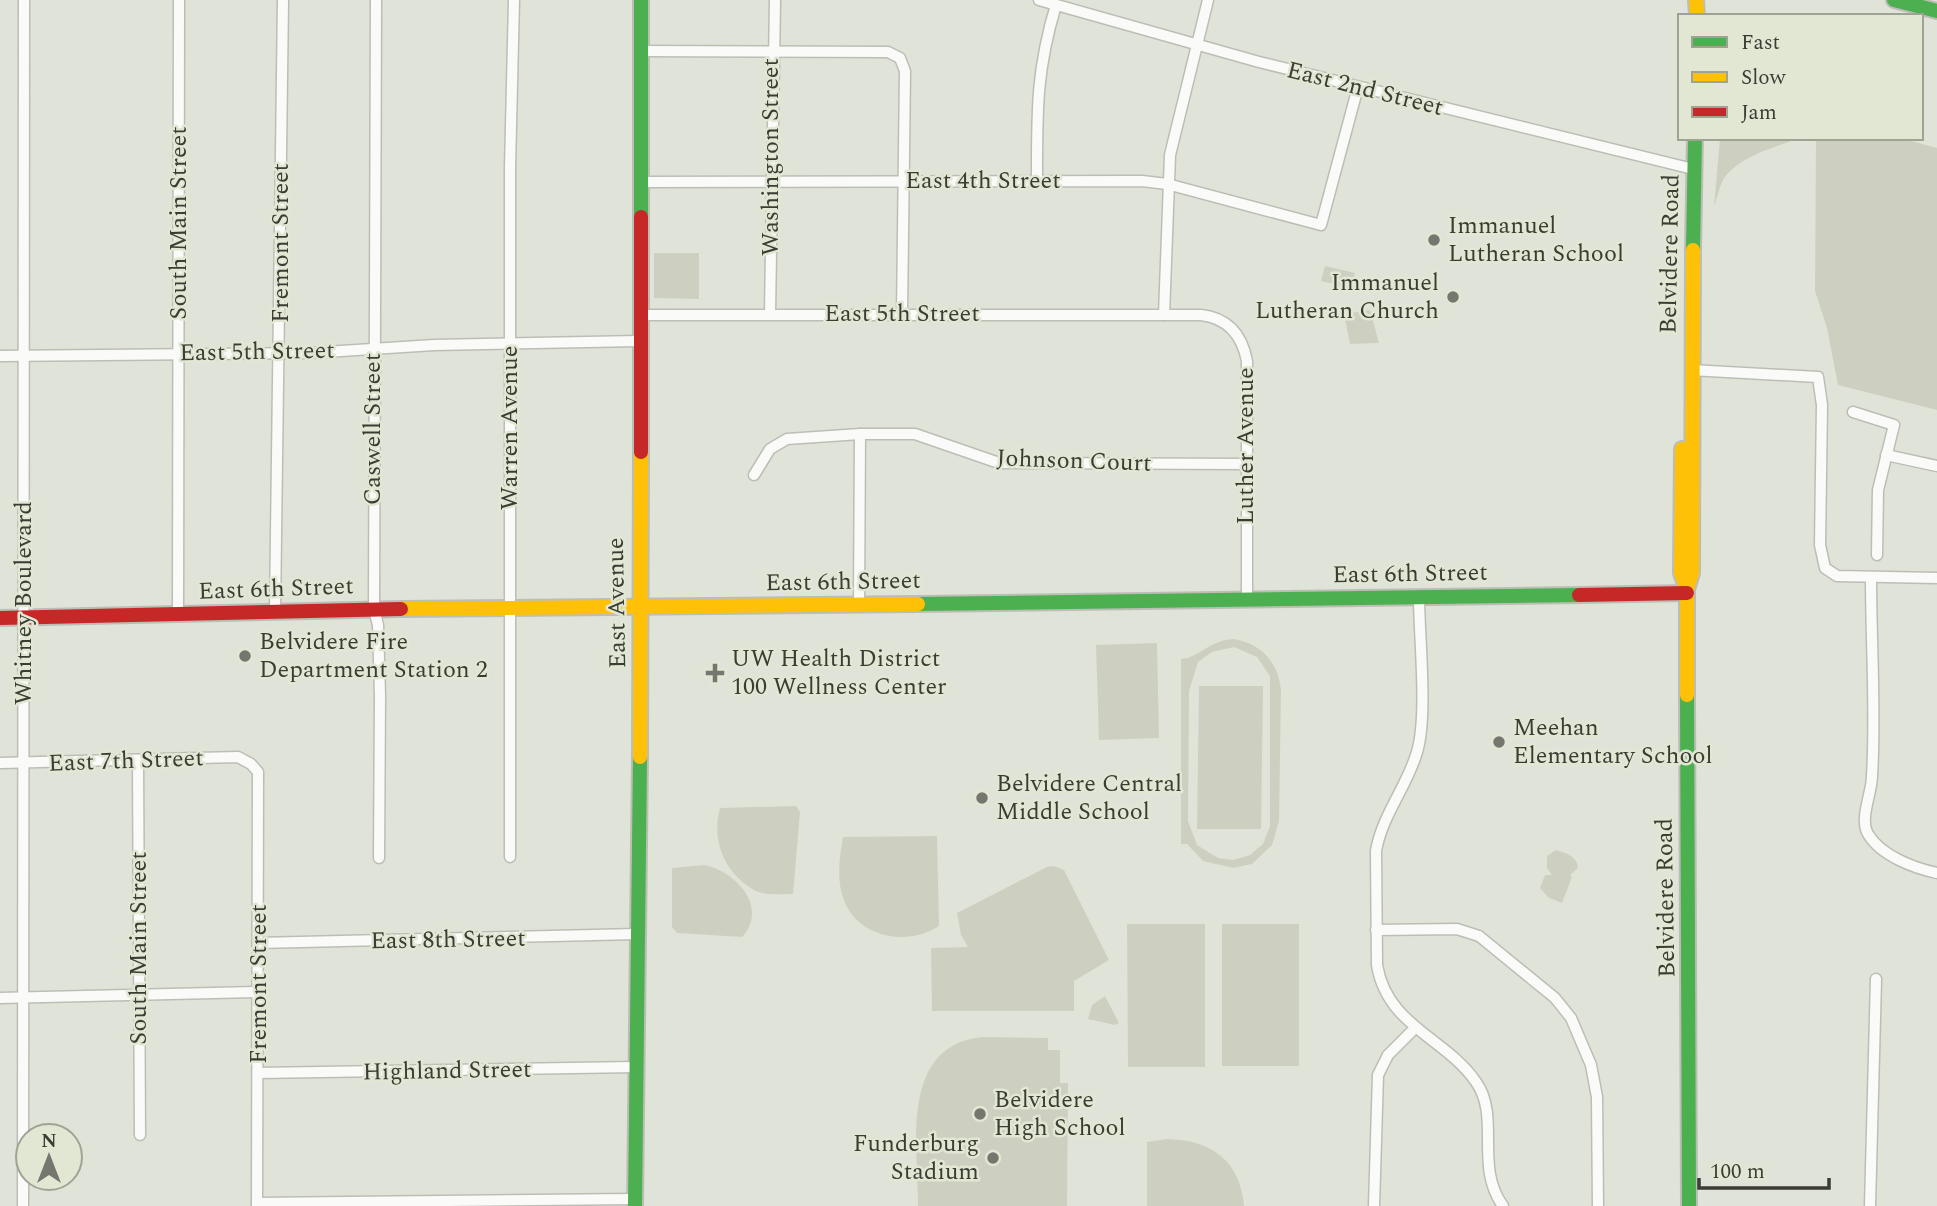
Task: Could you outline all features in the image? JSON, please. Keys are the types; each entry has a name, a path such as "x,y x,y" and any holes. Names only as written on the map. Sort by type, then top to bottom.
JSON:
{"street":[{"name":"Whitney Boulevard","path":"23,1206 24,0"},
{"name":"South Main Street","path":"178,614 179,0"},
{"name":"Fremont Street","path":"275,612 283,0"},
{"name":"Caswell Street","path":"376,0 373,348 374,609 378,625 380,696 379,858"},
{"name":"Warren Avenue","path":"510,857 509,607 514,0"},
{"name":"East Avenue","path":"635,1202 641,0"},
{"name":"Washington Street","path":"770,314 772,52 775,0"},
{"name":"East 2nd Street","path":"1039,0 1196,45 1358,87 1693,169"},
{"path":"1164,315 1170,155 1208,0"},
{"path":"1894,0 1931,6"},
{"path":"1038,181 1037,83 1042,51 1056,5"},
{"path":"642,51 888,52 900,58 905,71 902,314"},
{"name":"East 4th Street","path":"640,182 1142,181 1167,184 1321,225 1358,87"},
{"name":"Belvidere Road","path":"1689,1206 1687,591 1692,573 1691,370 1695,140"},
{"name":"East 5th Street","path":"639,315 1164,315"},
{"name":"Luther Avenue","path":"1164,315 1209,316 1229,326 1240,338 1247,361 1247,598"},
{"name":"East 5th Street","path":"0,356 280,354 373,348 639,341"},
{"path":"1691,370 1818,377 1822,405 1822,562 1837,576 1937,578"},
{"path":"1853,412 1894,425 1878,491 1877,555"},
{"path":"859,604 860,434"},
{"name":"Johnson Court","path":"754,475 770,449 787,439 860,434 915,434 999,463 1247,464"},
{"path":"1886,455 1937,466"},
{"path":"1871,578 1872,776 1866,828 1871,838 1882,848 1907,863 1937,873"},
{"name":"East 6th Street","path":"0,618 374,609 640,608 1687,591"},
{"path":"1419,597 1420,740 1415,760 1379,833 1376,930 1381,982 1391,1003 1415,1028 1470,1074 1480,1088 1486,1110 1487,1165 1492,1184 1503,1206"},
{"name":"East 7th Street","path":"0,763 138,762 238,757 251,764"},
{"name":"South Main Street","path":"138,762 140,1135"},
{"name":"Fremont Street","path":"251,764 259,781 257,1204"},
{"path":"1376,930 1457,929 1479,936 1555,998 1571,1018 1591,1065 1597,1097 1598,1206"},
{"name":"East 8th Street","path":"258,943 637,934"},
{"path":"1870,1206 1876,979"},
{"path":"0,998 139,997 259,992"},
{"path":"1374,1206 1378,1075 1388,1055 1415,1028"},
{"name":"Highland Street","path":"258,1073 636,1067"},
{"path":"257,1204 635,1202"}],"shaded area":[{"path":"1720,140 1794,140 1755,155 1736,166 1723,180 1714,207"},
{"path":"1816,140 1907,140 1937,148 1937,410 1838,385 1827,328 1815,291"},
{"path":"654,253 699,253 699,299 654,298"},
{"path":"1325,266 1355,273 1351,288 1321,281"},
{"path":"1370,310 1379,343 1350,344 1344,314"},
{"path":"1234,639 1261,650 1277,672 1281,691 1279,821 1272,845 1252,864 1233,868 1203,861 1187,844 1181,844 1181,659 1194,656 1225,640","holes":["1234,647 1257,657 1270,676 1270,826 1263,844 1250,855 1233,860 1218,858 1197,845 1188,821 1189,691 1198,662 1212,652"]},
{"path":"1157,643 1159,738 1099,740 1096,645"},
{"path":"1199,686 1263,686 1261,829 1197,829"},
{"path":"796,806 800,812 793,894 758,892 735,875 722,855 717,832 720,808"},
{"path":"937,836 939,926 914,936 900,937 887,936 862,925 845,903 840,887 843,837"},
{"path":"1556,850 1573,858 1578,868 1570,875 1572,877 1562,903 1549,898 1540,888 1545,875 1552,875 1547,868 1547,856"},
{"path":"705,865 728,875 745,892 752,914 742,937 677,933 672,927 672,868"},
{"path":"1054,866 1064,870 1109,960 1074,981 1074,1011 932,1011 931,948 968,947 961,935 957,913 1047,867"},
{"path":"1127,924 1205,924 1205,1067 1128,1067"},
{"path":"1222,924 1299,924 1299,1066 1222,1066"},
{"path":"1105,996 1119,1023 1115,1025 1088,1019 1092,1005"},
{"name":"Funderburg Stadium","path":"982,1037 1048,1038 1048,1050 1060,1050 1060,1083 1068,1083 1067,1206 918,1206 916,1129 925,1079 937,1059 955,1044"},
{"path":"1167,1139 1197,1143 1221,1156 1236,1176 1244,1206 1147,1206 1147,1142"}],"traffic: fast":[{"path":"641,0 641,217"},
{"path":"1894,0 1937,11"},
{"path":"1693,250 1695,140"},
{"path":"918,604 1579,595"},
{"path":"1687,695 1689,1206"},
{"path":"635,1206 640,757"}],"traffic: slow":[{"path":"1696,0 1697,14"},
{"path":"1687,695 1687,589 1692,573 1693,250"},
{"path":"1682,449 1681,573 1687,589"},
{"path":"640,757 641,452"},
{"path":"401,609 918,604"}],"traffic: jam":[{"path":"641,217 641,452"},
{"path":"1579,595 1687,593"},
{"path":"0,618 401,609"}],"place":[{"name":"Immanuel Lutheran School","path":"1434,240"},
{"name":"Immanuel Lutheran Church","path":"1453,297"},
{"name":"Belvidere Fire Department Station 2","path":"245,656"},
{"name":"UW Health District 100 Wellness Center","path":"715,673"},
{"name":"Meehan Elementary School","path":"1499,742"},
{"name":"Belvidere Central Middle School","path":"982,798"},
{"name":"Belvidere High School","path":"980,1114"},
{"name":"Funderburg Stadium","path":"993,1158"}]}
